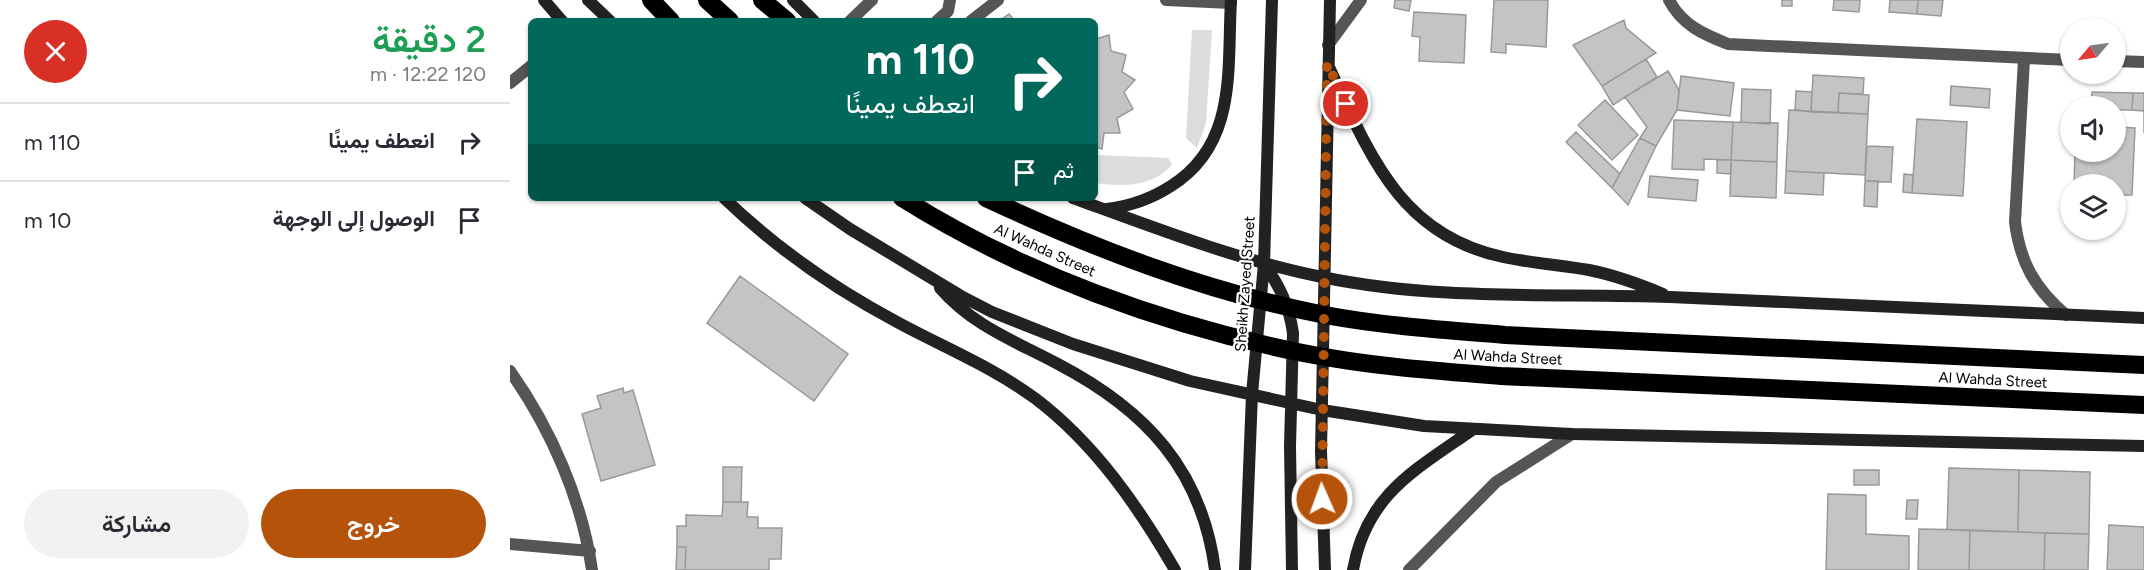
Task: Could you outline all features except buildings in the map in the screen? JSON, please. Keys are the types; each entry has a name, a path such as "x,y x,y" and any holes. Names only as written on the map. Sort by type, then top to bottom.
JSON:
{"highway":[{"path":"651,0 668,18"},
{"path":"707,0 727,18"},
{"path":"762,0 783,18"},
{"name":"Al Wahda Street","path":"908,201 1014,258 1108,298 1204,329 1303,353 1404,369 1501,376 2144,405"},
{"name":"Al Wahda Street","path":"992,201 1066,236 1150,268 1237,295 1325,315 1415,328 1505,335 2144,365"}],"street":[{"path":"544,0 557,18"},
{"path":"588,0 607,18"},
{"path":"793,0 811,18"},
{"path":"851,18 857,4 872,0"},
{"path":"940,18 948,11 950,0"},
{"path":"975,18 998,0"},
{"path":"1104,209 1140,202 1157,195 1183,179 1210,151 1225,102 1231,1 1166,0"},
{"name":"Sheikh Zayed Street","path":"1245,570 1252,394 1264,264 1272,0"},
{"path":"1324,570 1322,410 1330,0"},
{"path":"1328,45 1362,0"},
{"path":"1669,0 1675,12 1699,33 1728,44 2060,60"},
{"path":"2024,59 2015,222 2018,244 2035,284 2049,301 2066,315"},
{"path":"2126,61 2144,62"},
{"path":"1327,63 1365,146 1384,178 1430,226 1452,240 1481,252 1598,272 1669,297"},
{"path":"510,83 528,69"},
{"path":"728,201 800,263 832,286 1009,380 1062,421 1116,480 1175,570"},
{"path":"809,201 850,229 992,312 1073,344 1190,381 1322,410 1407,424 1472,430 2144,446"},
{"path":"1081,201 1264,264 1325,278 1450,293 1669,297 2144,318"},
{"path":"1264,264 1280,285 1290,315 1293,333 1290,404 1292,570"},
{"path":"929,276 952,302 977,322 1079,375 1157,437 1180,468 1200,507 1210,536 1215,570"},
{"path":"510,371 543,425 562,466 590,551 592,570"},
{"path":"1353,570 1358,545 1376,508 1391,490 1472,430"},
{"path":"1409,570 1496,482 1572,434"},
{"path":"510,544 590,551"}],"shaded area":[{"path":"1192,30 1212,30 1206,123 1197,148 1186,138"},
{"path":"1098,155 1168,158 1172,164 1165,172 1137,184 1098,183"}],"route":[{"path":"1322,499 1327,63 1346,104"}]}
